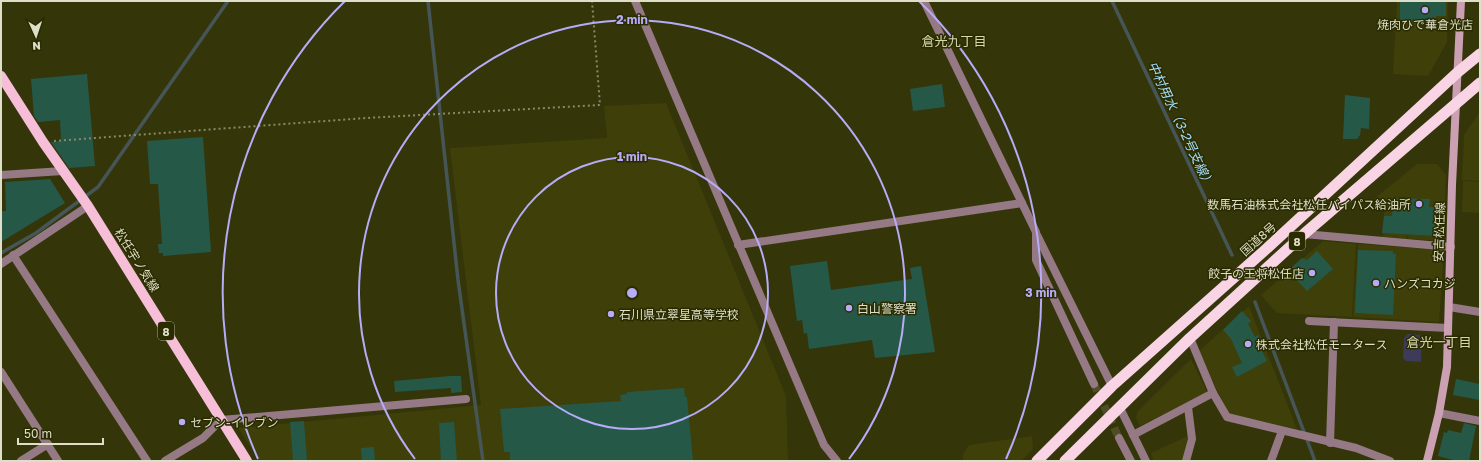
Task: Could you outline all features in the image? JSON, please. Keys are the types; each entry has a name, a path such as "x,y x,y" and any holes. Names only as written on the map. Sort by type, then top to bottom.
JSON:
{"highway":[{"name":"国道8号","path":"1037,461 1112,386 1281,235 1458,72 1480,54"},
{"name":"8","path":"1065,461 1119,406 1190,338 1304,234 1480,83"}],"main road":[{"name":"安吉松任線","path":"1427,461 1439,413 1447,367 1456,104 1462,1"},
{"name":"松任宇ノ気線","path":"1,76 43,142 86,204 247,461"}],"street":[{"path":"635,1 824,445 837,461"},
{"path":"924,1 1112,386"},
{"path":"1,175 63,171"},
{"path":"738,245 1022,203"},
{"path":"1,264 86,204"},
{"path":"1036,232 1036,260 1094,384"},
{"path":"1304,234 1451,247"},
{"path":"13,256 147,461"},
{"path":"1449,307 1480,312"},
{"path":"1309,321 1448,328"},
{"path":"1330,443 1334,322"},
{"path":"1190,338 1213,393 1227,417 1330,443 1356,448 1390,461"},
{"path":"1,372 58,461"},
{"path":"1133,435 1213,393"},
{"path":"165,461 203,438 221,420 466,399"},
{"path":"1119,406 1146,461"},
{"path":"1186,461 1192,439 1188,407"},
{"path":"1439,413 1480,421"},
{"path":"1271,461 1282,431"},
{"path":"1119,438 1131,461"},
{"path":"21,461 48,444"}],"path":[{"path":"43,142 446,113 600,105 592,1"}],"shaded area":[{"name":"焼肉ひで華倉光店","path":"1397,1 1448,1 1447,42 1428,76 1393,74"},
{"name":"石川県立翠星高等学校","path":"666,103 786,396 788,461 260,461 238,428 481,405 450,148 607,138 604,106"},
{"path":"1480,112 1480,181 1462,180 1464,135"},
{"name":"数馬石油株式会社松任バイパス給油所","path":"1417,164 1437,164 1446,175 1444,223 1409,220 1407,239 1383,237 1384,209 1374,199"},
{"path":"1463,181 1480,182 1480,213 1462,212"},
{"path":"1409,222 1445,224 1444,241 1408,239"},
{"name":"餃子の王将松任店","path":"1323,241 1356,244 1352,317 1277,313 1261,295"},
{"name":"ハンズコカジ","path":"1358,244 1444,250 1439,322 1353,317"},
{"name":"株式会社松任モータース","path":"1249,306 1297,429 1229,414 1198,352"},
{"path":"1408,334 1422,335 1421,362 1406,361 1403,358 1404,338"},
{"path":"1191,359 1207,392 1140,426 1136,418 1137,412"},
{"path":"1032,436 1033,449 1021,461 963,461 963,454 969,445"},
{"path":"1188,436 1182,461 1154,461 1151,453"}],"building":[{"name":"焼肉ひで華倉光店","path":"1400,1 1446,1 1446,16 1436,16 1436,21 1427,21 1427,25 1400,23"},
{"path":"87,74 95,166 69,168 51,142 61,141 60,120 38,122 34,116 31,79"},
{"path":"942,84 945,107 913,111 910,89"},
{"path":"1345,95 1370,98 1369,129 1361,128 1360,135 1357,139 1343,139"},
{"path":"203,137 211,252 163,256 163,253 159,253 158,244 162,244 158,184 150,184 147,141"},
{"path":"50,179 65,203 1,242 1,211 6,211 5,182"},
{"path":"1393,198 1430,199 1429,207 1434,207 1435,236 1382,233 1384,216 1392,216"},
{"name":"ハンズコカジ","path":"1358,250 1393,251 1393,254 1396,254 1393,315 1355,313"},
{"name":"餃子の王将松任店","path":"1317,251 1333,269 1307,291 1291,274 1295,271 1292,267 1302,258 1307,260"},
{"path":"827,261 831,290 912,279 910,268 921,266 935,352 875,358 872,340 809,349 807,333 804,334 802,320 797,321 790,266"},
{"path":"1242,311 1251,321 1248,324 1255,337 1258,335 1263,345 1260,347 1267,361 1237,377 1232,367 1242,363 1231,339 1223,330"},
{"path":"461,376 462,392 451,393 451,388 395,392 394,381"},
{"path":"1456,379 1480,384 1480,400 1453,395"},
{"path":"684,388 685,397 687,397 693,461 510,461 510,452 504,452 500,409 621,401 620,395 627,394 627,392"},
{"path":"304,421 307,461 293,461 290,422"},
{"path":"454,422 457,461 441,461 439,423"},
{"path":"1464,423 1476,426 1469,461 1457,461 1438,456 1444,432 1447,433 1448,430 1461,433"},
{"path":"374,447 375,461 362,461 361,448"}],"waterway":[{"path":"1,253 36,233 98,187 228,1"},
{"path":"428,1 458,280 483,461"},
{"name":"中村用水（3-2号支線）","path":"1112,1 1232,255"},
{"name":"中村用水（3-2号支線）","path":"1255,302 1315,461"}],"tunnel":[{"path":"1094,384 1119,438"}],"place":[{"name":"焼肉ひで華倉光店","path":"1425,10"},
{"name":"数馬石油株式会社松任バイパス給油所","path":"1419,204"},
{"name":"餃子の王将松任店","path":"1312,273"},
{"name":"ハンズコカジ","path":"1376,283"},
{"name":"白山警察署","path":"849,308"},
{"name":"石川県立翠星高等学校","path":"611,314"},
{"name":"株式会社松任モータース","path":"1248,344"},
{"name":"セブン-イレブン","path":"182,422"}],"district":[{"name":"倉光九丁目","path":"954,41"},
{"name":"倉光一丁目","path":"1439,342"}]}
